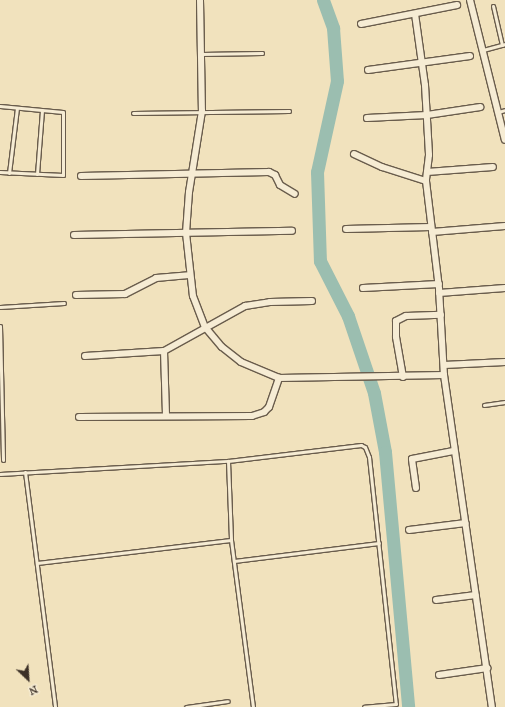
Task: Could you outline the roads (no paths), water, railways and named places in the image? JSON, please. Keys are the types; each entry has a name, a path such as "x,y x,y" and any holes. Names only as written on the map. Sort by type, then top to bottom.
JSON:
{"street":[{"path":"200,0 202,111 192,174 186,233 189,275 193,296 205,327 222,347 241,362 280,378 353,378 444,375"},
{"path":"470,0 505,140"},
{"path":"361,24 457,5"},
{"path":"415,14 422,62 427,115 426,181 439,284 444,375 453,451 466,523 492,707"},
{"path":"368,70 470,56"},
{"path":"367,118 427,115 480,107"},
{"path":"354,154 382,167 426,181"},
{"path":"427,172 493,167"},
{"path":"81,176 269,172 275,175 280,185 295,194"},
{"path":"346,229 431,230 505,226"},
{"path":"74,235 292,231"},
{"path":"76,295 124,294 156,278 189,275"},
{"path":"363,288 439,284"},
{"path":"439,293 505,288"},
{"path":"85,356 164,351 245,306 258,303 312,301"},
{"path":"403,377 396,337 396,321 406,316 441,315"},
{"path":"164,351 166,416"},
{"path":"444,364 505,362"},
{"path":"79,417 259,415 269,407 280,378"},
{"path":"416,488 412,459 453,451"},
{"path":"410,530 466,523"},
{"path":"436,600 476,595"},
{"path":"439,675 487,668"}],"lane":[{"path":"483,50 503,44 493,6"},
{"path":"201,54 262,53"},
{"path":"0,106 63,112 63,175 0,172"},
{"path":"9,173 17,108"},
{"path":"37,174 42,110"},
{"path":"498,112 505,110"},
{"path":"133,113 288,111"},
{"path":"0,307 64,303"},
{"path":"0,326 3,460"},
{"path":"484,405 505,402"},
{"path":"0,474 228,461 361,445 365,447 378,543 396,706 364,707"},
{"path":"228,461 231,540 253,707"},
{"path":"25,472 55,707"},
{"path":"37,563 231,540"},
{"path":"234,561 378,543"},
{"path":"186,707 228,701"}],"waterway":[{"path":"323,0 333,28 337,81 317,172 320,261 348,316 374,393 385,452 408,707"}]}
